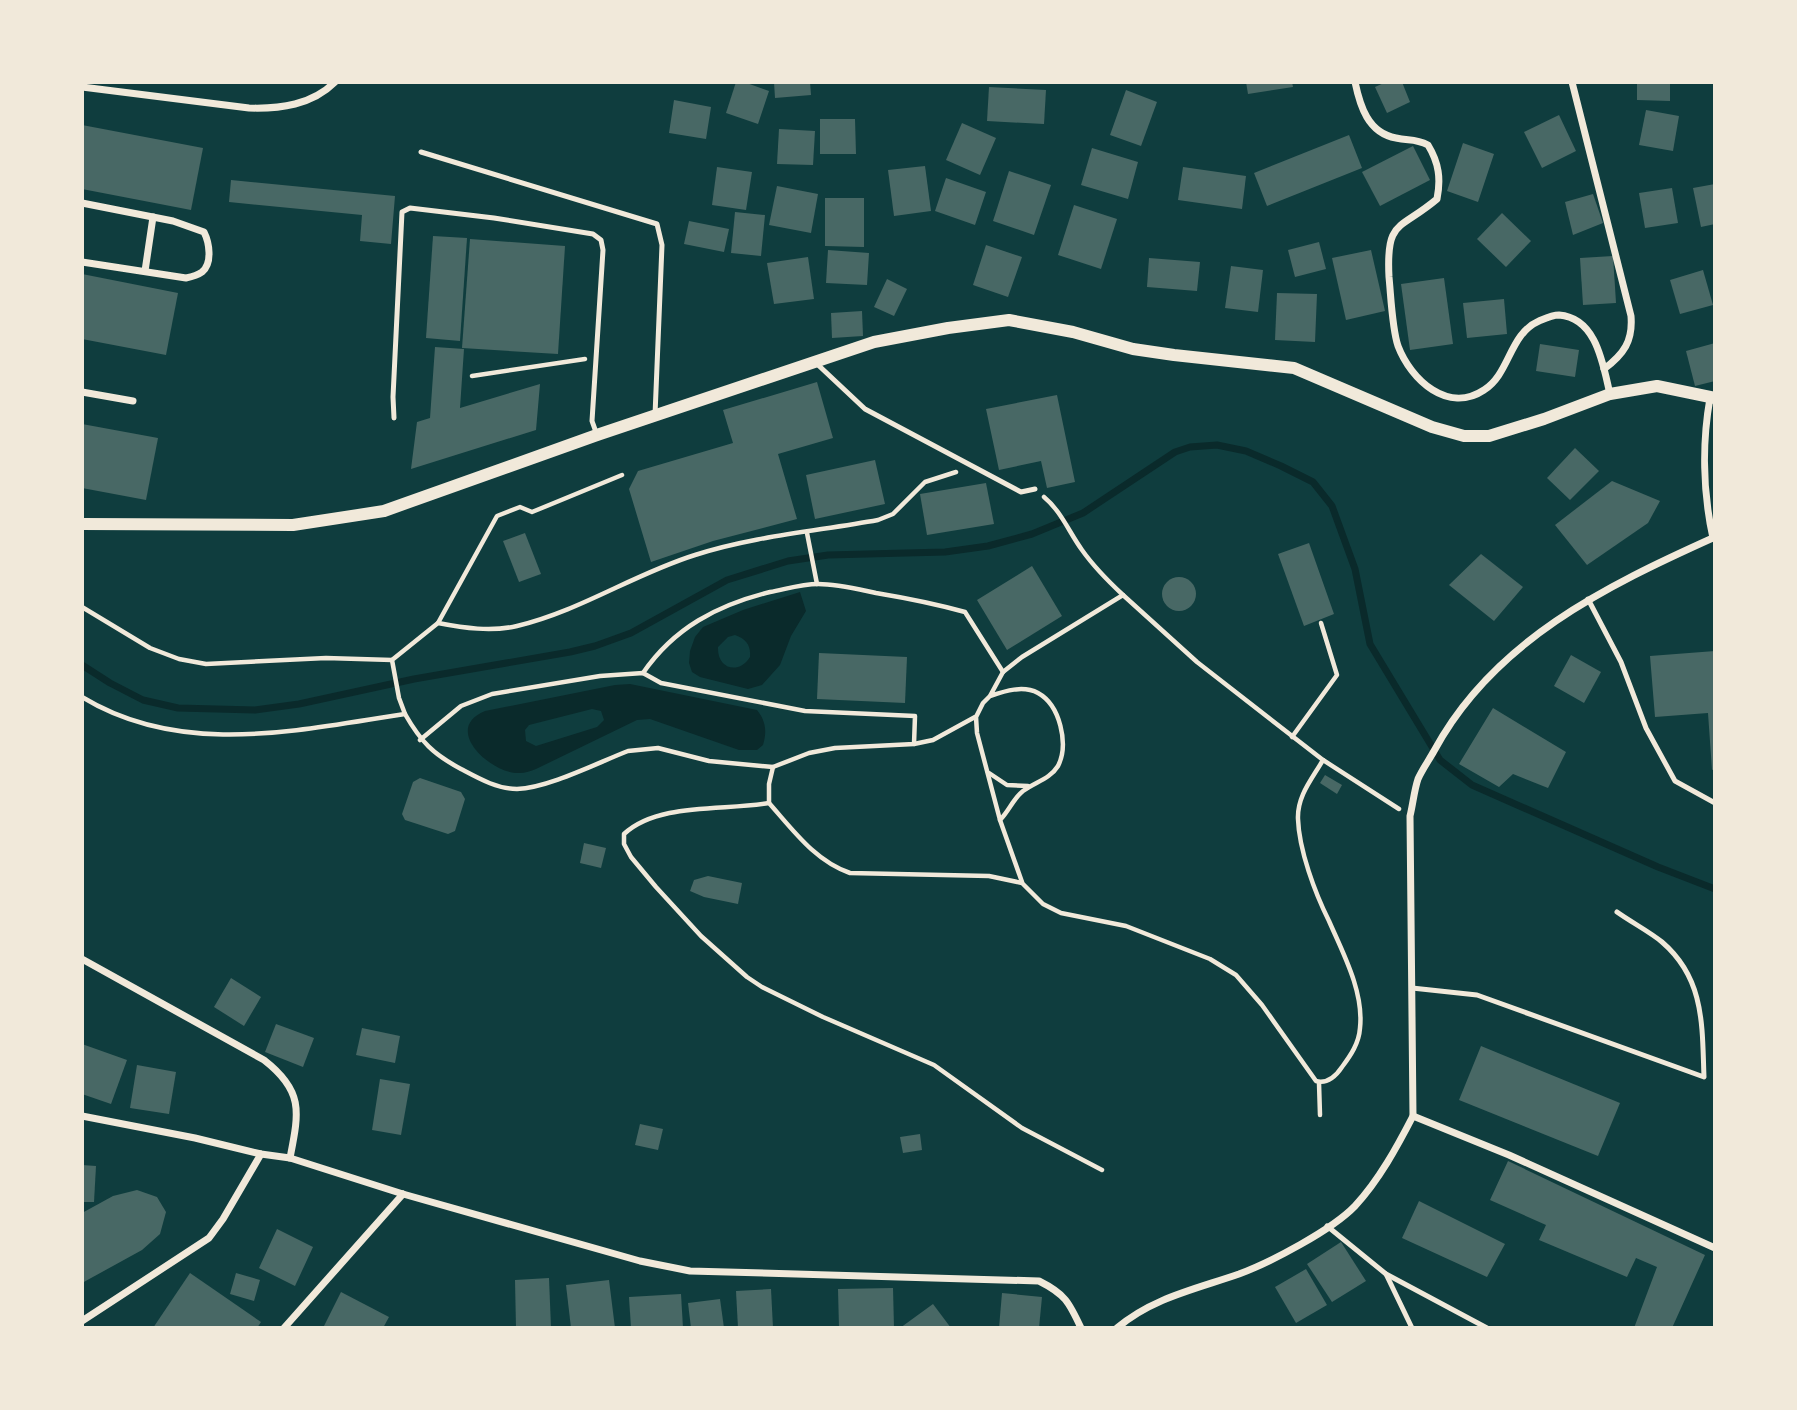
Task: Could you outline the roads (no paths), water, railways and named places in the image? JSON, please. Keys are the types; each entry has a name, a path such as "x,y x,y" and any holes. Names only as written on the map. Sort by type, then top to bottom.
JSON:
{"street":[{"path":"82,87 274,109 305,102 326,91 335,82"},
{"path":"1355,82 1365,116 1373,126 1384,134 1415,139 1428,145 1439,172 1437,199 1394,230 1388,251 1398,344 1417,374 1441,396 1454,400 1466,398 1485,390 1499,375 1521,335 1533,324 1550,316 1560,315 1583,325 1593,337 1610,394"},
{"path":"1572,82 1631,316 1629,344 1618,359 1604,369"},
{"path":"82,203 173,220 204,232 209,247 206,267 201,273 186,278 82,262"},
{"path":"145,271 153,217"},
{"path":"82,524 293,525 384,510 874,342 903,335 1009,320 1073,332 1133,349 1294,368 1432,427 1464,436 1489,436 1610,394 1657,386 1713,398 1706,421 1706,491 1714,537 1588,599 1528,639 1472,695 1445,731 1419,777 1410,816 1413,1116 1393,1155 1354,1207 1281,1256 1241,1273 1161,1299 1135,1313 1117,1328"},
{"path":"82,392 133,401"},
{"path":"82,959 264,1060 284,1075 295,1095 297,1124 289,1158"},
{"path":"82,1116 289,1158 403,1194 640,1261 690,1271 1039,1281 1058,1290 1067,1299 1081,1328"},
{"path":"1413,1116 1509,1155 1715,1248"},
{"path":"82,1321 209,1238 261,1154"},
{"path":"284,1328 403,1194"}],"lane":[{"path":"421,152 657,224 662,245 655,415"},
{"path":"394,418 402,212 405,209 494,218 593,234 601,240 603,250 592,421 597,435"},
{"path":"813,361 865,409 1021,492 1035,489"},
{"path":"1588,599 1621,662 1646,728 1675,781 1715,803"},
{"path":"1412,988 1477,995 1704,1077 1701,1011 1687,970 1661,942 1617,912"},
{"path":"1327,1226 1386,1273 1488,1328"},
{"path":"1386,1273 1412,1328"}],"water":[{"path":"800,592 806,611 791,636 780,665 762,685 748,689 700,677 692,672 689,663 690,651 695,637 703,627 743,610","holes":["735,635 745,641 750,653 745,663 735,668 725,665 718,647 728,637"]},
{"path":"630,684 757,710 765,727 763,745 757,750 739,750 650,719 637,720 536,769 520,773 509,772 485,759 469,739 468,729 473,719 485,711","holes":["592,709 601,711 604,720 597,727 536,746 526,741 525,730 529,725"]}],"waterway":[{"path":"82,665 143,700 178,708 255,710 570,652 631,633 727,580 788,561 828,555 945,552 988,546 1032,534 1083,513 1175,452 1190,447 1217,445 1246,451 1313,482 1332,506 1355,569 1370,644 1440,760 1472,785 1658,867 1715,889"}]}
